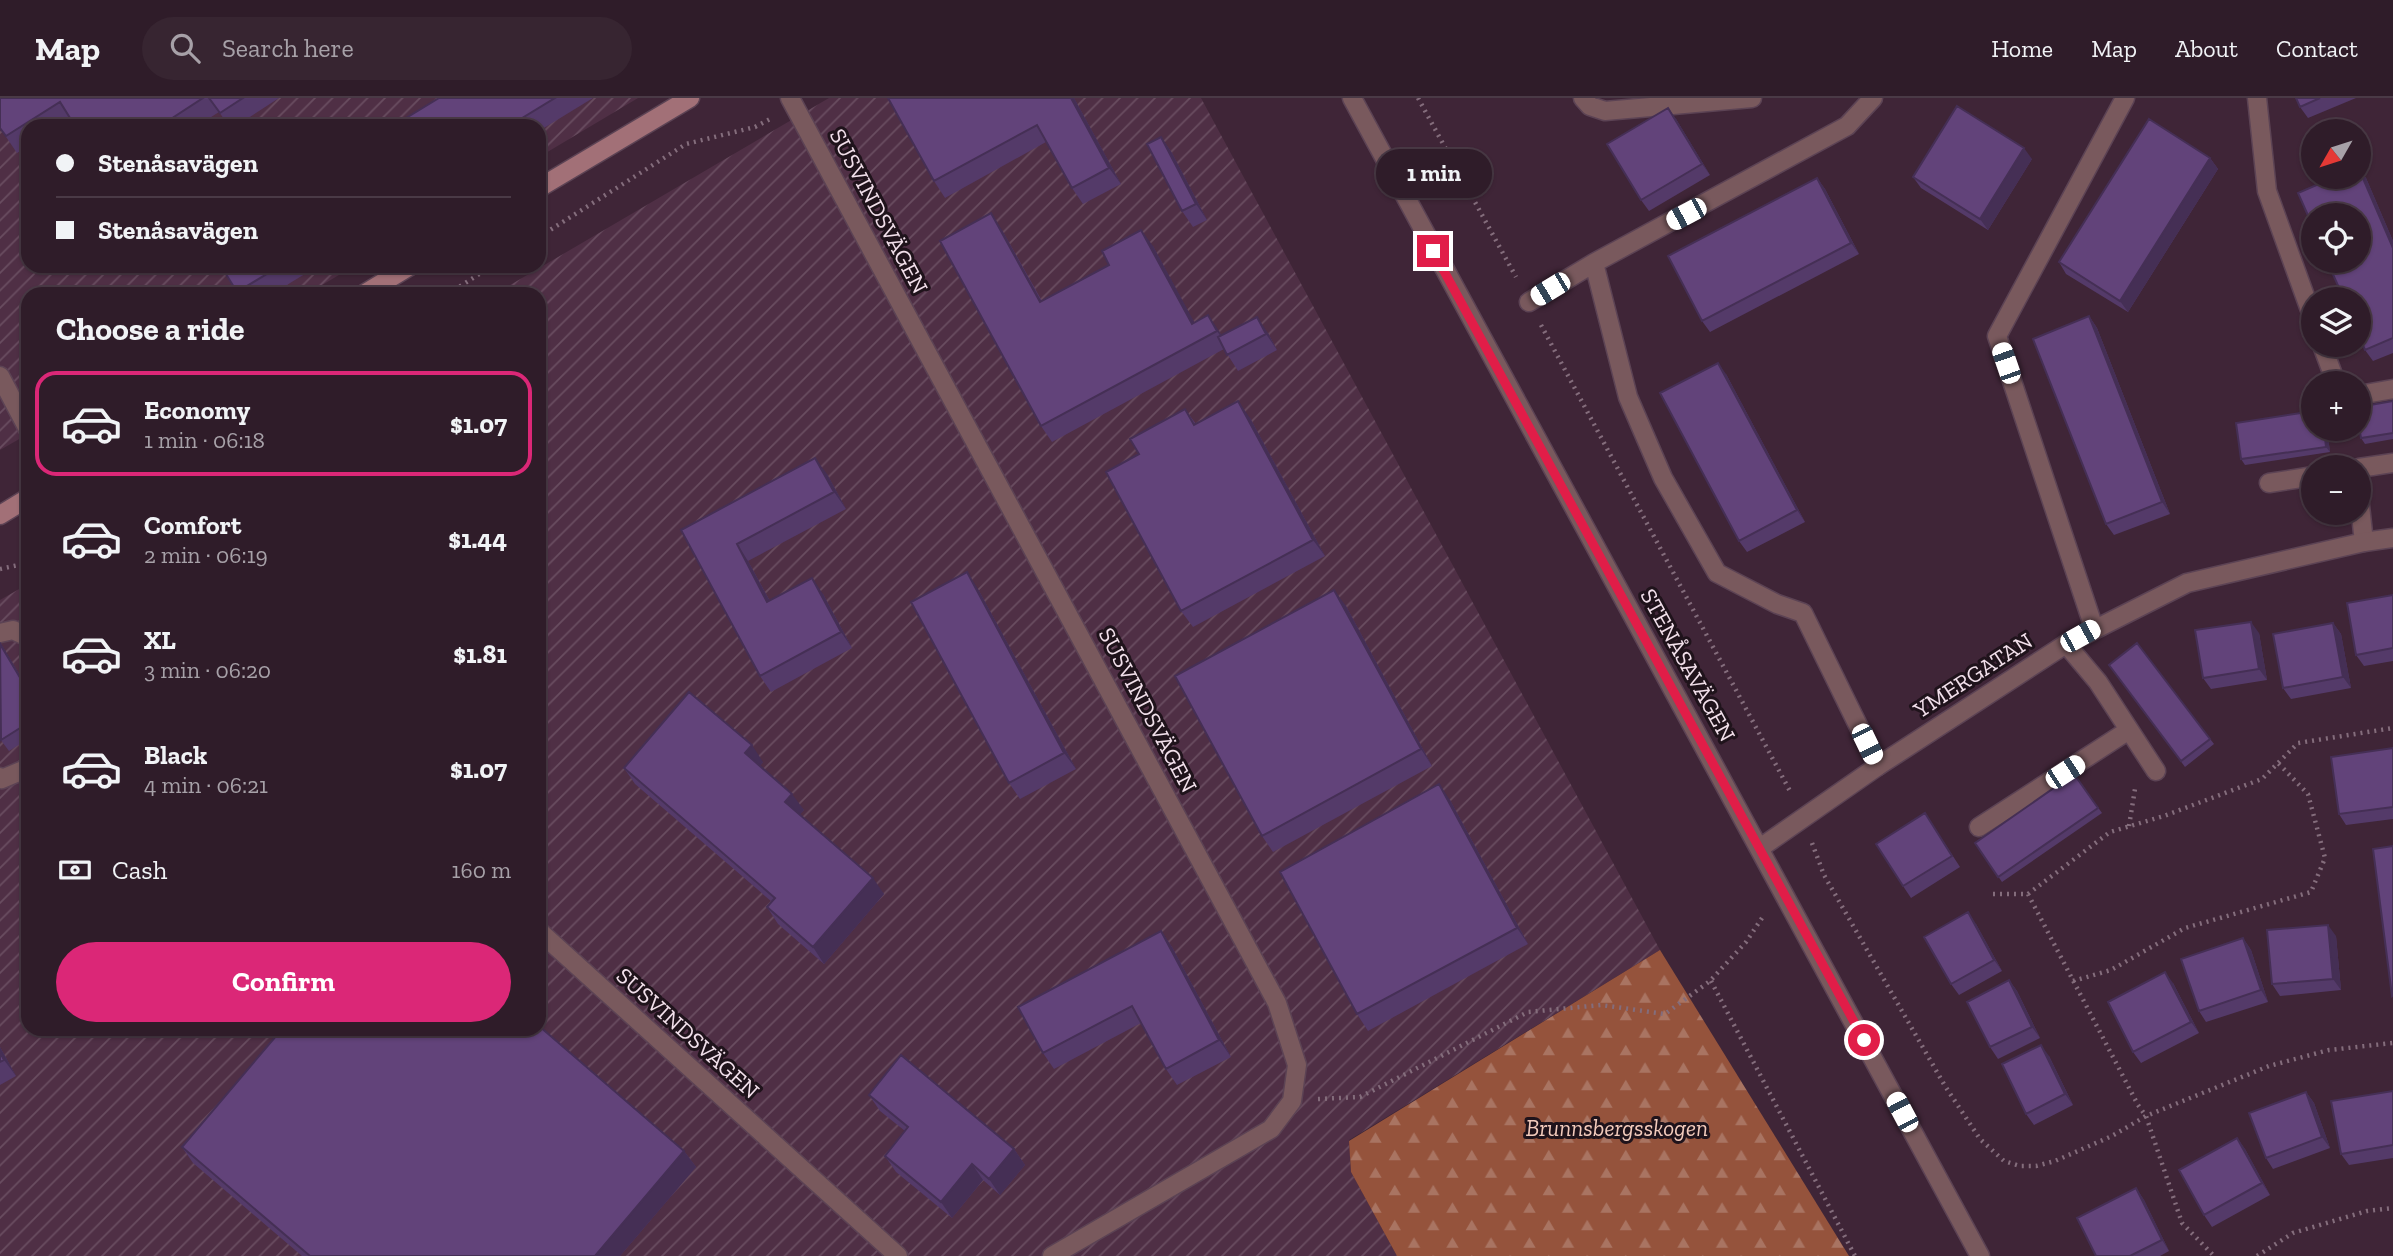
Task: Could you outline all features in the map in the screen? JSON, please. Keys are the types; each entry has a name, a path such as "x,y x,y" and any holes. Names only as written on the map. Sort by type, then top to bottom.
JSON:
{"street":[{"path":"546,184 690,98"},
{"name":"STENÅSAVÄGEN","path":"1352,98 1980,1256"},
{"path":"1583,98 1590,106 1605,111 1752,98"},
{"path":"1529,302 1594,263 1847,127 1873,98"},
{"path":"2094,628 1997,336 2125,98"},
{"path":"2257,98 2267,191 2302,287"},
{"name":"SUSVINDSVÄGEN","path":"792,102 1277,1003 1297,1065 1292,1101 1271,1129 1052,1256"},
{"path":"1594,263 1628,397 1663,478 1717,572 1777,604 1802,613 1878,766"},
{"path":"376,287 398,273"},
{"path":"0,376 21,416"},
{"path":"2371,393 2393,389"},
{"path":"2371,466 2393,463"},
{"path":"2269,483 2301,478"},
{"path":"0,515 21,502"},
{"path":"2362,525 2364,542"},
{"name":"YMERGATAN","path":"1760,848 1878,766 2094,628 2187,583 2364,542 2393,538"},
{"path":"0,634 13,630 21,633"},
{"path":"2066,644 2098,682 2156,771"},
{"path":"1979,827 2129,730"},
{"path":"0,777 2,779 21,771"},
{"name":"SUSVINDSVÄGEN","path":"546,937 898,1256"}],"path":[{"path":"1418,98 1802,818 1824,876 1945,1086 1980,1139 2004,1161 2020,1166 2036,1166 2055,1161 2146,1116 2269,1066 2329,1050 2393,1042"},
{"path":"546,233 686,144 755,127 792,102"},
{"path":"459,287 481,273"},
{"path":"0,569 21,564"},
{"path":"1993,894 2028,894 2110,832 2164,816 2262,779 2298,743 2393,728"},
{"path":"2073,981 2111,970 2185,928 2311,892 2325,858 2308,794 2278,763"},
{"path":"2028,894 2146,1116 2182,1223 2214,1256"},
{"path":"1292,1101 1360,1097 1528,1012 1601,1005 1665,1014 1710,981 1746,942 1768,909 1786,897"},
{"path":"1710,981 1855,1256"},
{"path":"2257,1256 2293,1233 2367,1211 2393,1208"}],"shaded area":[{"path":"0,98 638,98 546,153 546,119 21,119 21,273 342,273 319,287 21,287 21,438 0,450"},
{"path":"829,98 1201,98 1660,950 1349,1140 1351,1172 1397,1256 0,1256 0,600 21,588 21,1036 546,1036 546,287 507,287 531,273 546,273 546,264"}],"green space":[{"name":"Brunnsbergsskogen","path":"1660,950 1849,1256 1397,1256 1351,1172 1349,1141"}],"building":[{"path":"0,98 203,98 171,119 71,119 60,102 33,119 21,119 21,127 6,136 0,128"},
{"path":"209,98 243,98 220,113"},
{"path":"439,98 555,98 520,119 404,119"},
{"path":"888,98 1071,98 1109,168 1072,188 1037,125 934,181"},
{"path":"2296,98 2320,98 2300,107"},
{"path":"1957,106 2024,148 1980,219 1913,177"},
{"path":"1668,108 1702,164 1641,200 1607,144"},
{"path":"2149,119 2210,158 2120,301 2059,262"},
{"path":"1161,137 1196,204 1182,211 1147,144"},
{"path":"1817,178 1851,243 1702,321 1668,256"},
{"path":"2307,189 2368,189 2393,248 2393,338 2371,347 2371,287 2339,287 2332,273 2371,273 2371,203 2302,203 2298,193"},
{"path":"991,213 1040,302 1109,265 1102,251 1141,230 1192,324 1208,315 1217,331 1041,426 940,241"},
{"path":"225,273 268,273 245,287 234,287"},
{"path":"2089,316 2162,502 2106,524 2033,339"},
{"path":"1257,317 1266,334 1227,355 1218,337"},
{"path":"1718,363 1797,510 1739,541 1660,393"},
{"path":"1238,401 1313,540 1181,611 1106,472 1139,454 1130,439 1185,409 1194,425"},
{"path":"2393,401 2393,433 2371,436 2371,405"},
{"path":"2301,413 2301,441 2325,441 2326,447 2241,459 2236,423"},
{"path":"815,458 834,492 737,544 767,602 812,578 841,632 760,676 681,530"},
{"path":"967,572 1064,753 1009,783 911,602"},
{"path":"1334,590 1421,749 1262,836 1175,676"},
{"path":"2393,595 2393,648 2356,655 2347,603"},
{"path":"2251,622 2259,669 2203,678 2195,630"},
{"path":"2333,623 2343,677 2283,688 2273,634"},
{"path":"2137,643 2210,739 2181,761 2109,665"},
{"path":"0,644 21,679 21,727 1,740"},
{"path":"689,692 752,745 745,753 792,794 785,802 873,878 813,947 767,907 775,898 624,768"},
{"path":"2393,748 2393,807 2339,814 2331,757"},
{"path":"2074,774 2098,808 1998,877 1975,843"},
{"path":"1439,784 1517,928 1357,1014 1280,872"},
{"path":"1925,813 1952,856 1903,886 1876,844"},
{"path":"2393,846 2393,995 2392,996 2373,849"},
{"path":"1968,912 1994,960 1951,984 1924,937"},
{"path":"2328,925 2333,979 2272,984 2267,930"},
{"path":"1161,931 1219,1040 1166,1069 1132,1006 1043,1053 1018,1007"},
{"path":"2243,938 2261,990 2199,1011 2181,959"},
{"path":"2165,972 2191,1022 2133,1052 2108,1002"},
{"path":"2009,980 2032,1027 1990,1047 1967,1002"},
{"path":"546,1032 684,1151 595,1256 310,1256 182,1147 276,1036 546,1036"},
{"path":"2041,1045 2065,1094 2026,1114 2002,1064"},
{"path":"901,1055 1014,1149 989,1179 972,1164 941,1202 885,1156 908,1127 869,1095"},
{"path":"2393,1091 2393,1145 2341,1154 2331,1101"},
{"path":"2306,1092 2322,1137 2266,1158 2249,1113"},
{"path":"2237,1138 2262,1183 2204,1215 2179,1170"},
{"path":"2136,1188 2162,1240 2130,1256 2096,1256 2077,1218"}],"route":[{"path":"1433,251 1864,1040"}]}
